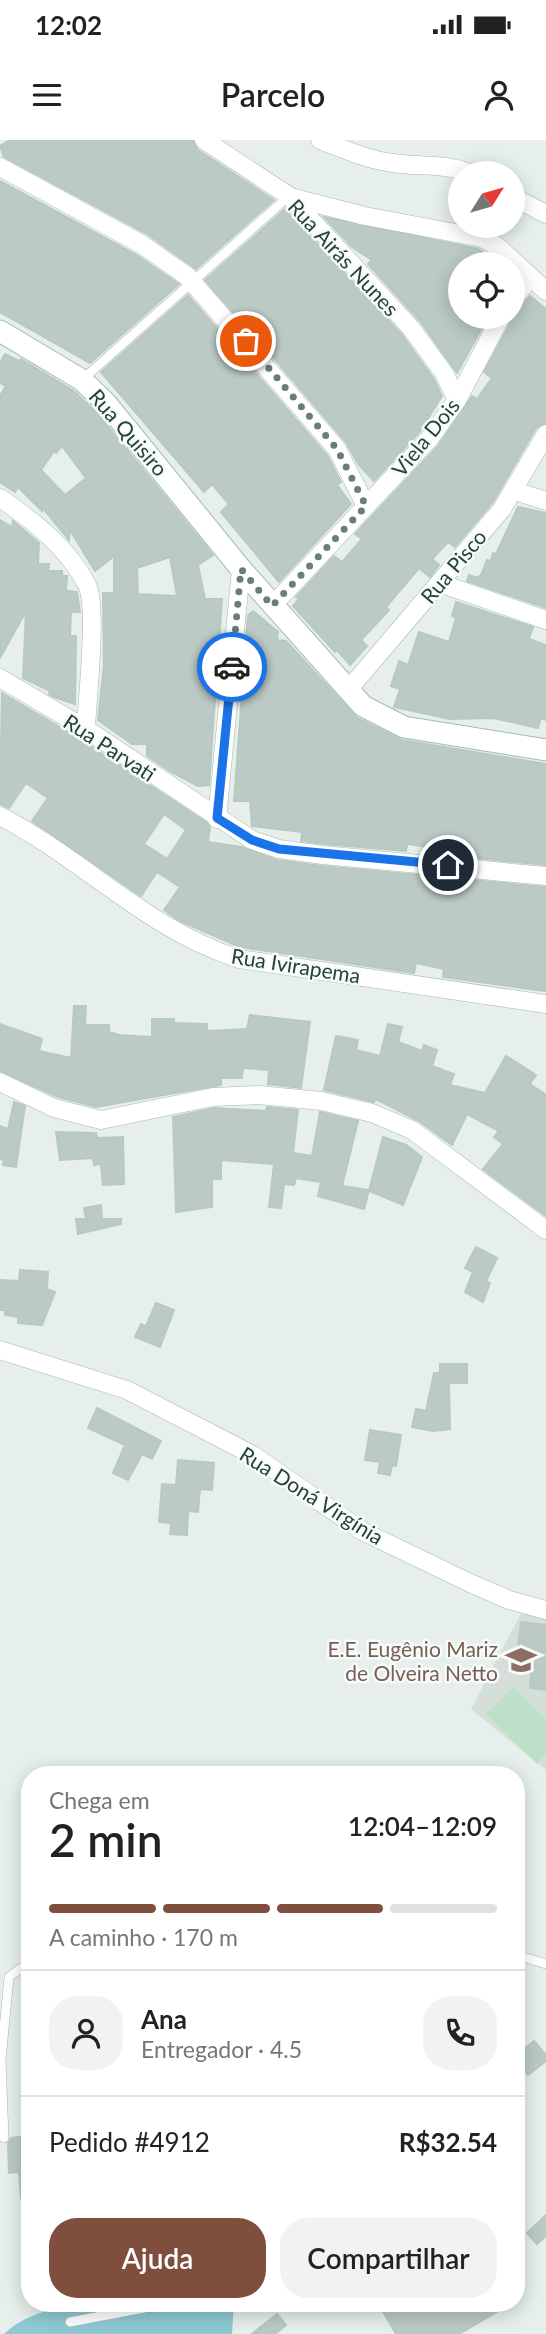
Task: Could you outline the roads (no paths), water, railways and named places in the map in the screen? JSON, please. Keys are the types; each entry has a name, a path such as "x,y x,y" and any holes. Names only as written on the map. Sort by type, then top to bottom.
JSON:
{"street":[{"name":"Rua Airás Nunes","path":"204,140 289,197 411,328 444,373 457,400"},
{"path":"320,140 368,158 394,164 448,167"},
{"path":"0,167 141,244 169,261 194,282 337,449 366,506"},
{"path":"289,197 365,216 482,238 497,246 546,291"},
{"path":"525,204 546,215"},
{"path":"525,284 531,277"},
{"name":"Viela Dois","path":"272,606 430,438 457,400 493,329"},
{"name":"Rua Quisiro","path":"0,331 82,380 133,433 272,606 363,706 404,727 546,750"},
{"name":"Rua Pisco","path":"348,690 515,491 546,434"},
{"path":"515,491 546,501"},
{"path":"0,498 51,538 88,586 93,618 86,729"},
{"path":"217,818 241,569"},
{"path":"439,583 546,620"},
{"name":"Rua Parvati","path":"0,678 86,729 252,840 279,849 546,876"},
{"name":"Rua Ivirapema","path":"0,816 155,920 206,948 239,959 546,1004"},
{"path":"0,1082 54,1108 101,1121 213,1097 259,1095 321,1101 372,1113 412,1130 546,1230"},
{"name":"Rua Doná Virgínia","path":"0,1350 127,1390 253,1455 362,1531 480,1587 546,1610"}],"lane":[{"path":"82,380 289,197"},
{"path":"525,1958 546,1964"},
{"path":"4,2138 1,2060 9,1977 21,1968"},
{"path":"70,2322 133,2312"}],"water":[{"path":"43,2312 233,2312 232,2334 4,2334 31,2316"}],"place":[{"name":"E.E. Eugênio Mariz de Olveira Netto","path":"521,1660"}]}
